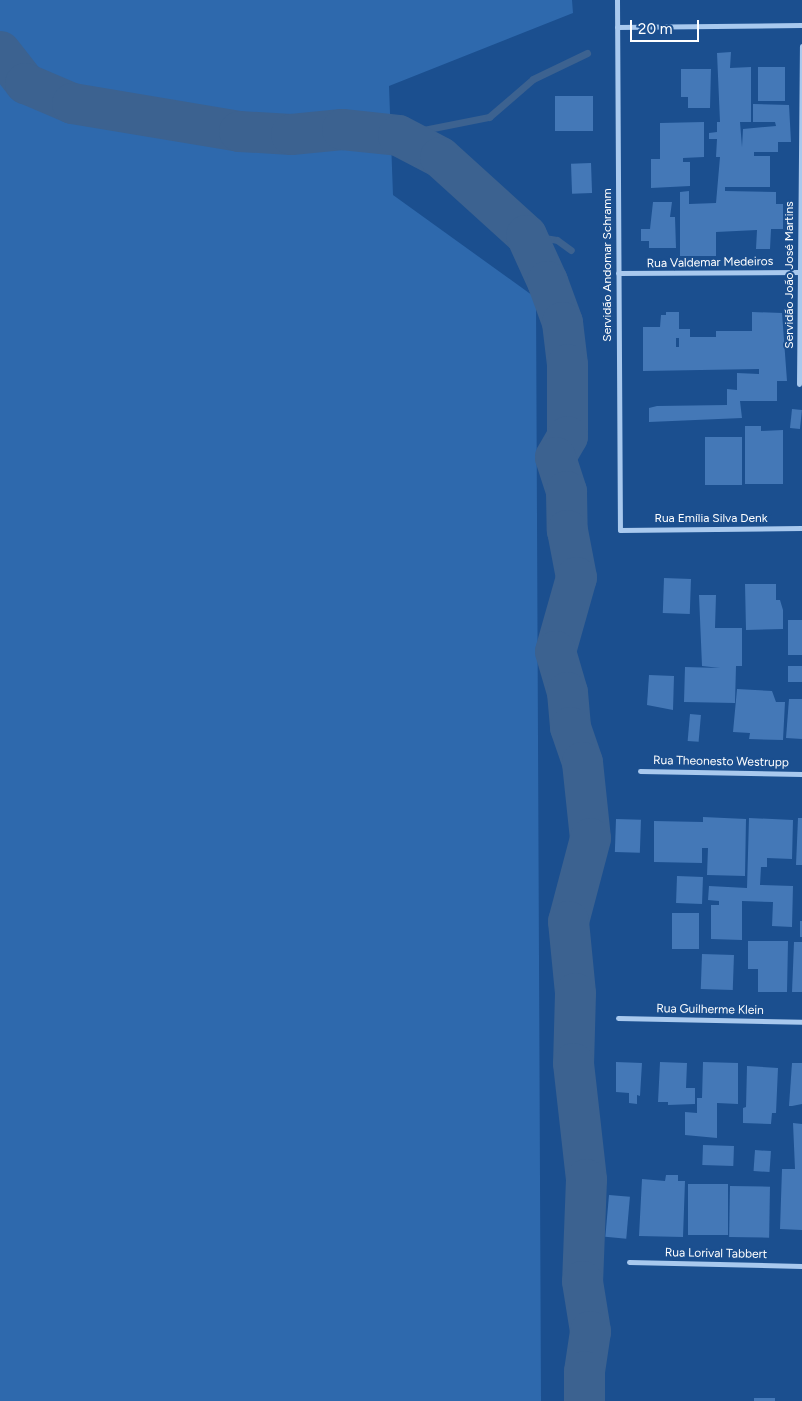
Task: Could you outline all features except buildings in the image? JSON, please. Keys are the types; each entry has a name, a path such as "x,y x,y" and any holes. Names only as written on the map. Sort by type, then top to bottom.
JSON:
{"street":[{"name":"Servidão Andomar Schramm","path":"617,0 620,530"},
{"path":"617,27 802,25"},
{"name":"Servidão João José Martins","path":"799,384 802,46"},
{"name":"Rua Valdemar Medeiros","path":"618,273 801,272"},
{"name":"Rua Emília Silva Denk","path":"620,530 802,528"},
{"name":"Rua Theonesto Westrupp","path":"640,771 802,774"},
{"name":"Rua Guilherme Klein","path":"618,1018 802,1022"},
{"name":"Rua Lorival Tabbert","path":"629,1262 802,1266"}],"shaded area":[{"path":"0,0 572,0 573,13 389,86 393,195 536,298 541,1401 0,1401"}],"waterway":[{"path":"0,51 25,83 72,103 239,131 291,134 342,129 398,135 440,157 526,235 547,281 562,322 567,364 567,436 555,457 566,491 567,530 576,577 555,651 567,692 570,727 582,762 590,838 568,921 575,993 573,1063 586,1179 582,1281 590,1331 584,1371 584,1401"},
{"path":"398,135 489,117 533,79 587,53"},
{"path":"526,235 557,240 571,250"}]}
